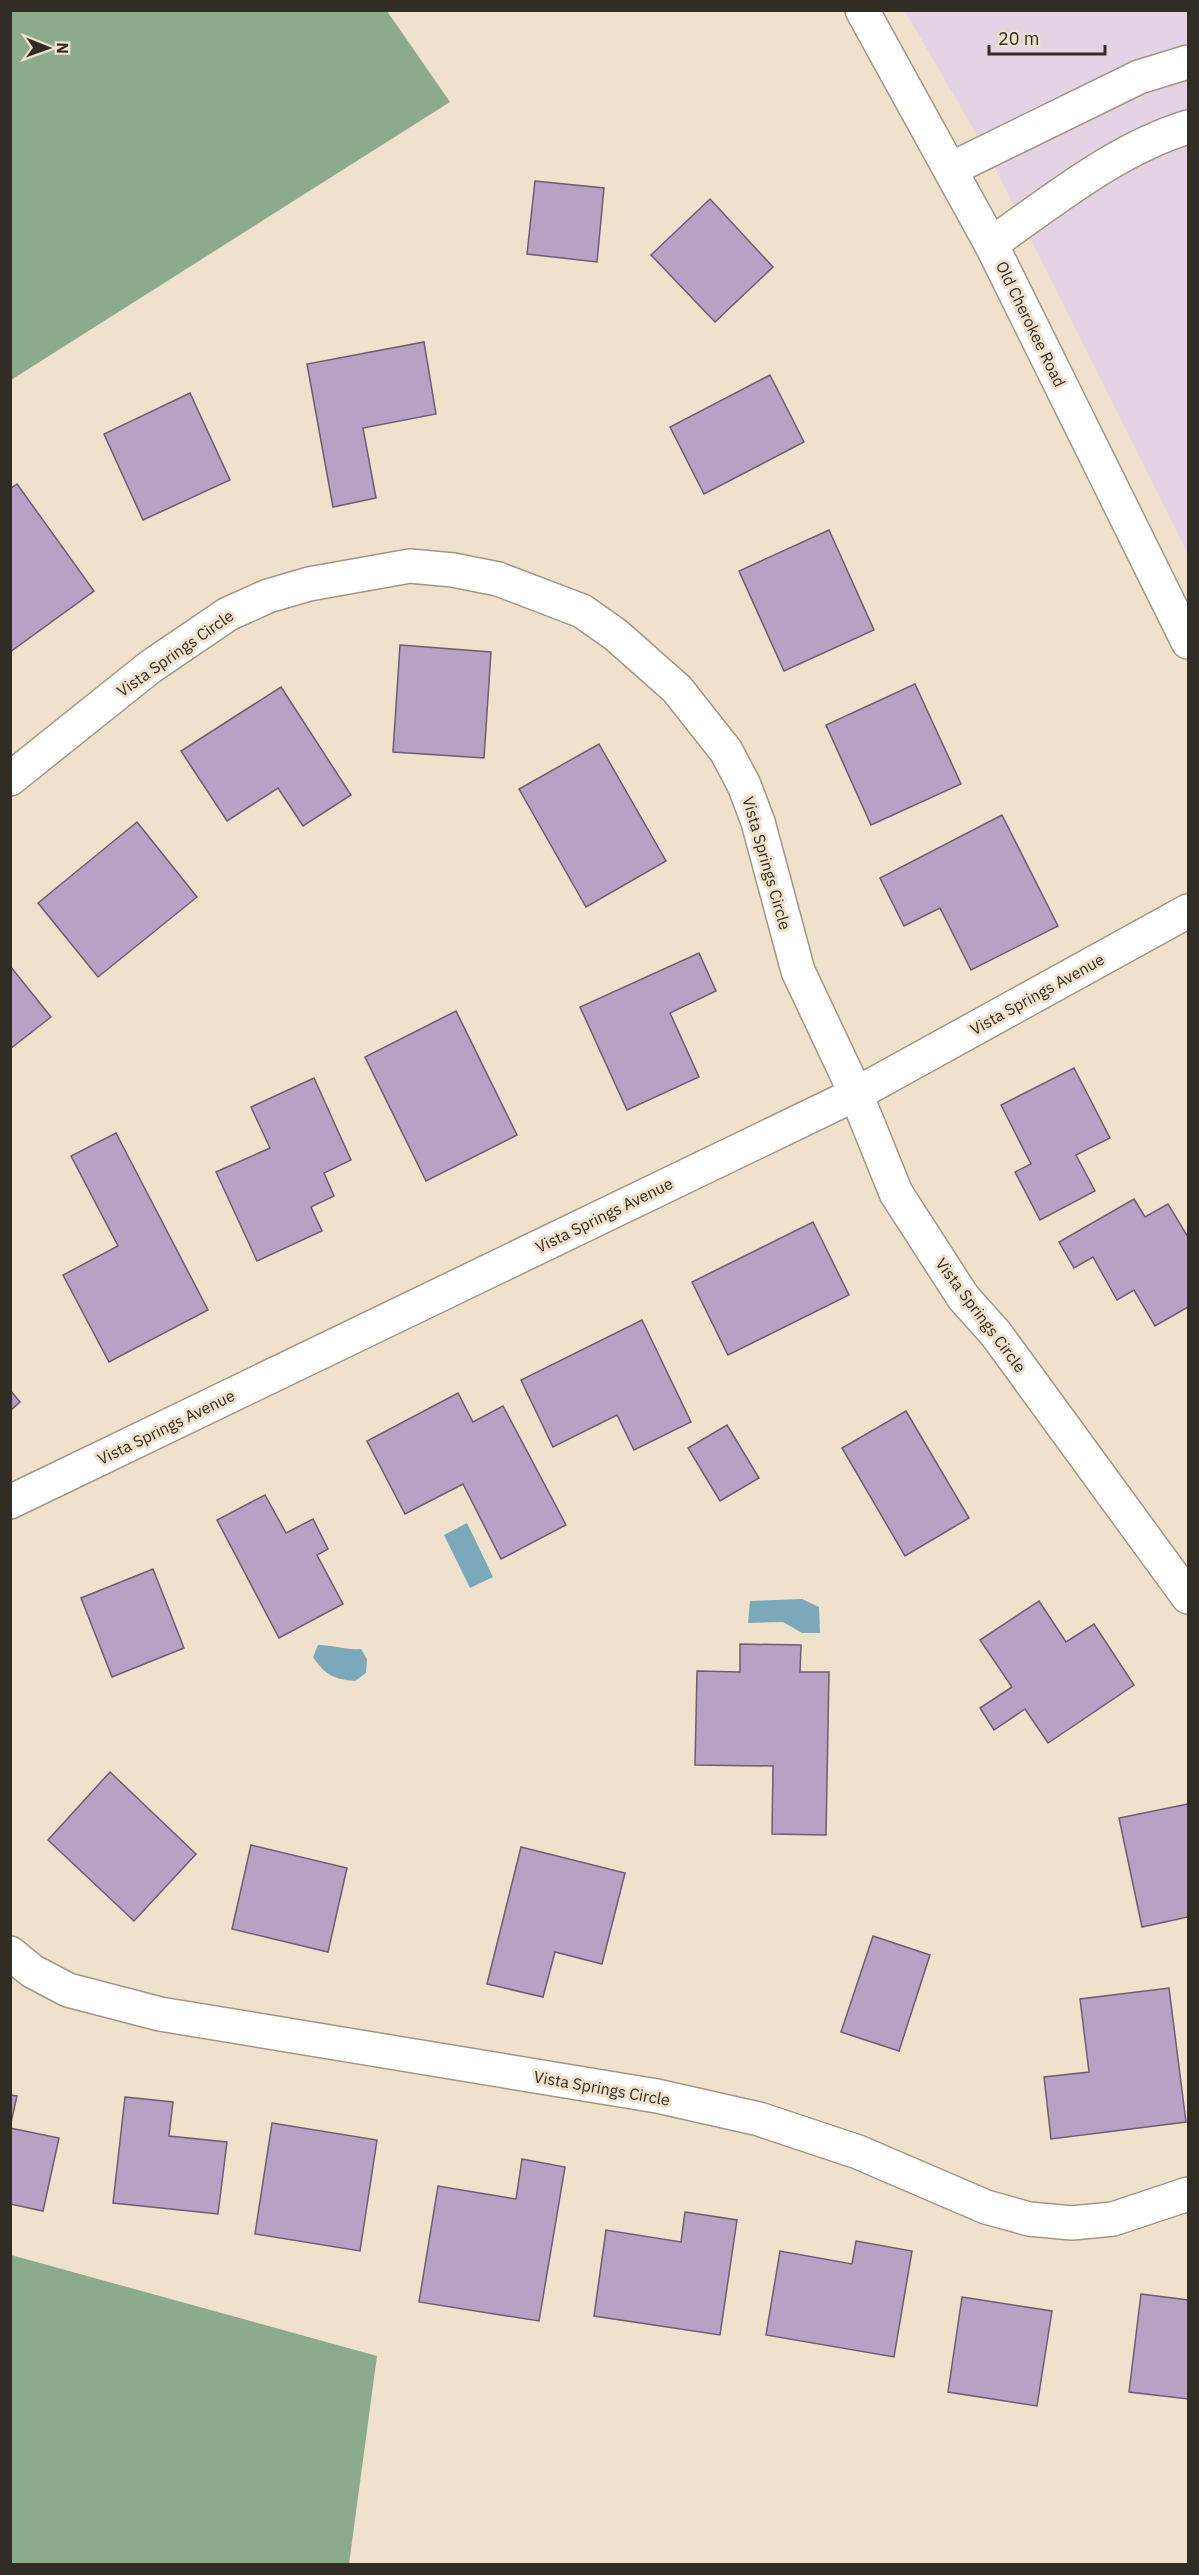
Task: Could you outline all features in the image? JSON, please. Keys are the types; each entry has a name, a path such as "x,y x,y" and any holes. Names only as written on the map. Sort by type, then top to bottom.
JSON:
{"street":[{"name":"Old Cherokee Road","path":"862,10 991,244 1188,642"},
{"path":"951,169 1139,77 1188,62"},
{"path":"991,244 1107,164 1170,133 1188,127"},
{"name":"Vista Springs Circle","path":"10,778 150,667 228,614 268,596 309,584 410,566 453,570 498,579 582,611 616,635 677,689 726,751 744,785 758,822 798,971 856,1094 896,1193 963,1297 996,1334 1188,1597"},
{"name":"Vista Springs Avenue","path":"10,1502 856,1094 1188,911"},
{"name":"Vista Springs Circle","path":"10,1953 32,1971 68,1990 160,2014 657,2096 759,2119 858,2152 986,2207 1029,2219 1072,2223 1113,2219 1188,2194"}],"shaded area":[{"path":"905,11 1188,11 1188,554 989,156"}],"green space":[{"path":"11,10 387,11 450,102 11,380"},
{"path":"11,2255 377,2356 349,2564 11,2564"}],"water":[{"path":"467,1523 493,1577 470,1588 444,1535"},
{"path":"802,1599 819,1607 820,1633 802,1633 783,1622 748,1623 750,1601"},
{"path":"318,1645 361,1649 367,1659 366,1673 355,1681 330,1675 313,1657"}],"building":[{"path":"535,181 604,188 597,262 527,254"},
{"path":"710,199 773,267 715,322 651,255"},
{"path":"424,342 436,414 363,428 376,498 333,507 307,364"},
{"path":"770,375 804,442 704,494 670,427"},
{"path":"190,393 230,480 143,520 104,434"},
{"path":"17,484 94,591 10,652 10,489"},
{"path":"829,530 874,630 784,671 739,571"},
{"path":"400,645 491,652 484,758 393,752"},
{"path":"915,684 961,784 871,825 826,725"},
{"path":"281,687 351,795 303,826 278,788 227,821 181,751"},
{"path":"599,744 666,861 586,907 519,789"},
{"path":"1002,815 1058,926 971,970 940,908 904,926 880,878"},
{"path":"137,822 197,897 98,977 38,903"},
{"path":"699,953 716,991 670,1013 699,1077 627,1110 580,1007"},
{"path":"10,966 51,1017 10,1049"},
{"path":"456,1011 517,1135 426,1181 365,1057"},
{"path":"1074,1068 1110,1138 1076,1155 1095,1191 1040,1220 1015,1172 1031,1164 1001,1105"},
{"path":"314,1078 351,1160 324,1173 334,1196 311,1207 322,1231 257,1261 216,1172 270,1148 251,1107"},
{"path":"116,1133 208,1310 109,1362 63,1275 118,1246 71,1156"},
{"path":"1134,1199 1145,1217 1168,1204 1188,1237 1188,1307 1155,1326 1134,1290 1117,1300 1093,1257 1074,1268 1059,1242"},
{"path":"813,1222 849,1295 728,1355 692,1282"},
{"path":"642,1320 691,1422 634,1450 617,1415 553,1447 521,1380"},
{"path":"10,1390 20,1402 10,1411"},
{"path":"458,1393 473,1422 503,1406 566,1525 501,1559 463,1484 405,1514 367,1441"},
{"path":"906,1411 969,1518 905,1556 842,1448"},
{"path":"727,1425 759,1478 720,1501 688,1448"},
{"path":"265,1495 286,1533 313,1519 328,1549 317,1555 343,1604 279,1638 217,1520"},
{"path":"153,1569 184,1648 112,1677 81,1598"},
{"path":"1039,1601 1066,1642 1094,1624 1134,1685 1048,1743 1025,1709 994,1730 980,1708 1012,1687 980,1640"},
{"path":"740,1644 801,1645 800,1672 829,1672 826,1835 772,1834 773,1766 695,1765 697,1671 740,1672"},
{"path":"110,1772 196,1854 134,1921 48,1840"},
{"path":"1188,1804 1188,1917 1142,1927 1119,1818"},
{"path":"251,1845 347,1868 328,1952 232,1929"},
{"path":"521,1847 625,1873 602,1964 555,1952 543,1997 487,1984"},
{"path":"873,1936 930,1955 899,2051 841,2032"},
{"path":"1169,1988 1186,2122 1051,2139 1044,2077 1089,2072 1080,1999"},
{"path":"10,2095 17,2096 10,2127"},
{"path":"125,2097 173,2102 169,2136 227,2142 218,2214 113,2203"},
{"path":"272,2123 377,2140 360,2251 255,2234"},
{"path":"10,2128 59,2138 43,2211 10,2204"},
{"path":"522,2159 565,2167 539,2321 419,2302 438,2186 516,2199"},
{"path":"685,2212 737,2220 720,2335 594,2316 606,2230 681,2242"},
{"path":"856,2241 912,2251 894,2357 766,2335 780,2251 852,2264"},
{"path":"1141,2294 1188,2300 1188,2399 1129,2392"},
{"path":"962,2297 1052,2311 1037,2406 948,2392"}]}
